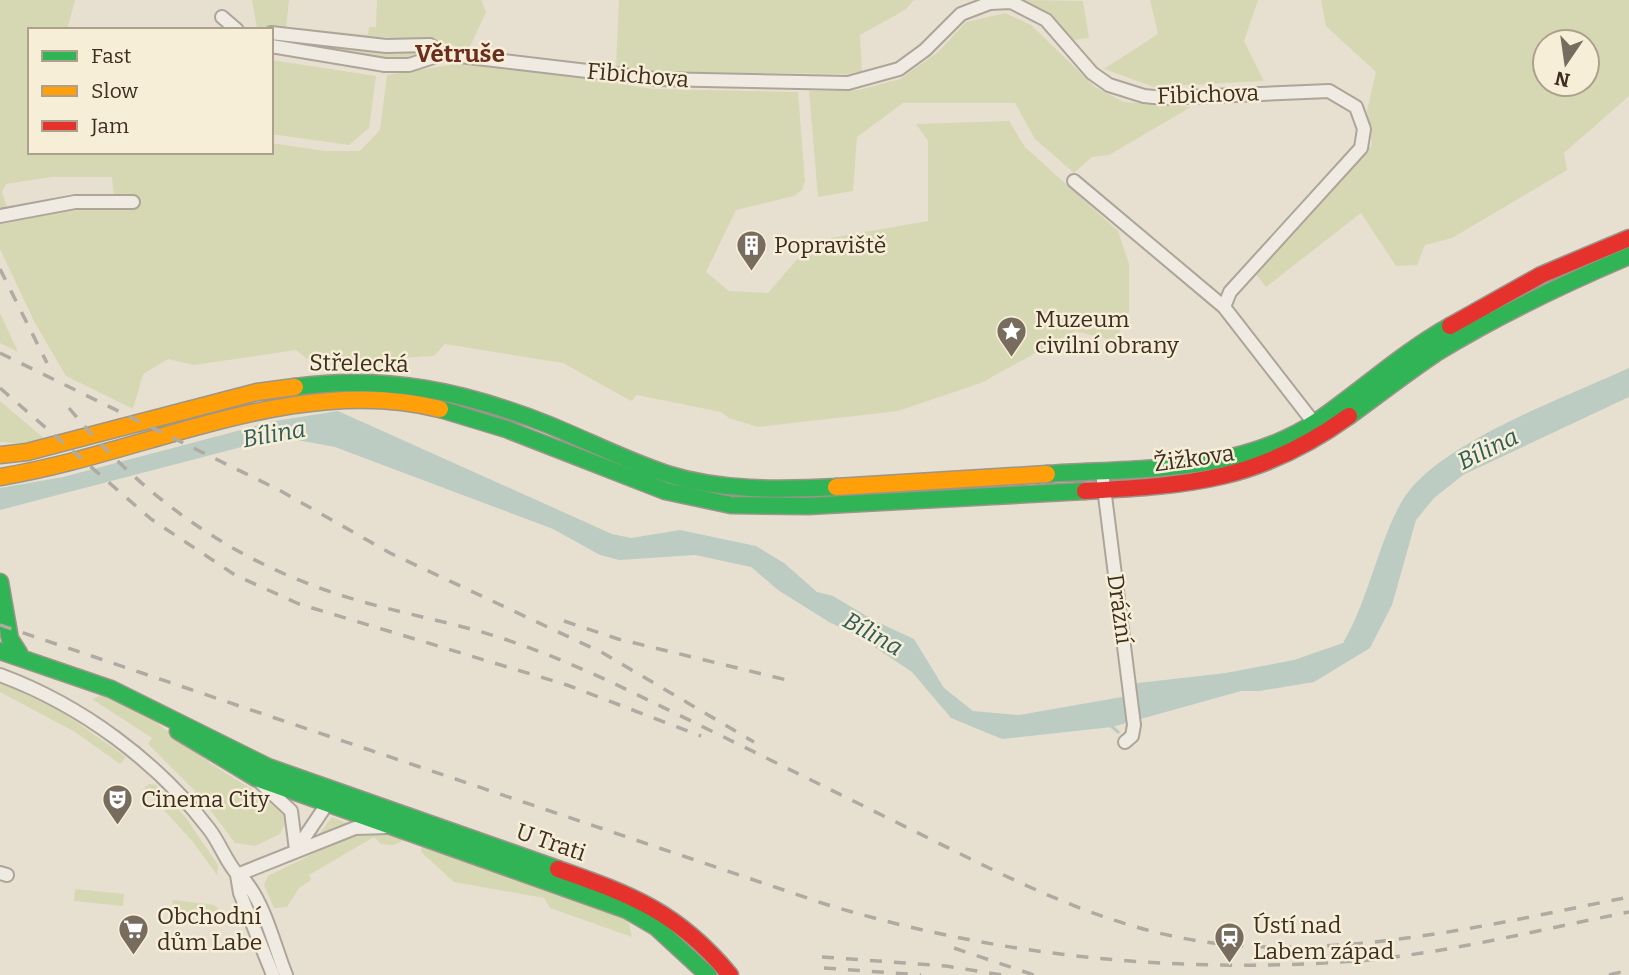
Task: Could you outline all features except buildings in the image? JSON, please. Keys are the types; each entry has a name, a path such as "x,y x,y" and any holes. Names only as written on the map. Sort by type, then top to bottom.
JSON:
{"main road":[{"name":"Žižkova","path":"709,484 774,489 1208,464 1273,444 1314,423 1436,333 1541,275 1629,238"},
{"name":"Žižkova","path":"707,501 773,506 1103,489 1209,481 1247,474 1278,462 1323,438 1432,357 1482,326 1544,293 1629,256"},
{"name":"Střelecká","path":"0,455 27,452 257,392 305,384 382,382 435,389 478,399 668,474 709,484"},
{"name":"Střelecká","path":"0,477 60,467 308,402 382,399 429,405 490,421 665,491 707,501"},
{"path":"0,582 4,593 6,642 30,659"},
{"path":"0,651 30,659 111,689"},
{"name":"U Trati","path":"111,689 256,778 331,799 639,899 690,932 730,975"},
{"name":"U Trati","path":"111,689 390,827 627,910 665,934 708,975"}],"street":[{"name":"Fibichova","path":"273,46 385,65 409,65 443,54 654,79 848,83 899,69 926,50 961,14 990,3 1012,2 1046,20 1092,73 1110,85 1144,96 1164,98 1329,91 1344,97 1356,107 1364,129 1361,148 1230,292 1224,307"},
{"path":"222,17 235,28"},
{"name":"Fibichova","path":"273,33 386,46 430,45 443,54"},
{"path":"1074,181 1224,307 1314,423"},
{"path":"0,216 75,202 133,202"},
{"name":"Drážní","path":"1102,472 1134,725 1132,736 1125,741"},
{"path":"0,675 68,706 153,769 209,830 237,874 246,881 267,921 286,975"},
{"name":"U Trati","path":"256,778 292,811 296,850"},
{"path":"296,850 331,799"},
{"name":"U Trati","path":"237,874 296,850 302,851 355,828 390,827"},
{"path":"237,874 240,893 273,975"}],"green space":[{"path":"0,0 75,0 68,28 28,28 28,154 273,154 273,143 325,151 360,151 380,130 387,75 475,61 653,89 798,92 805,181 802,190 794,196 736,210 706,272 729,291 768,293 813,241 928,221 928,141 916,124 1009,121 1025,147 1118,231 1129,264 1129,312 1115,341 1075,331 981,383 898,411 758,427 729,418 721,412 637,395 631,401 563,363 445,344 434,356 311,362 296,350 194,365 168,359 143,374 133,409 66,376 35,323 0,249","holes":["52,177 112,177 115,205 10,217 2,192 6,184"]},
{"path":"252,0 289,0 286,27 368,35 369,27 376,27 377,0 481,0 486,12 469,49 432,41 257,28"},
{"path":"619,0 914,0 905,10 860,35 862,71 848,74 655,72 616,68"},
{"path":"1022,0 1083,1 1089,38 1072,40 1050,16"},
{"path":"1150,0 1258,0 1244,41 1264,81 1154,87 1104,69 1158,34"},
{"path":"1321,0 1629,0 1629,96 1564,153 1567,170 1452,238 1425,245 1417,265 1396,266 1361,213 1266,287 1256,274 1372,145 1367,111 1376,72 1326,26"},
{"path":"1005,13 1031,25 1095,87 1124,102 1191,107 1109,155 1092,157 1074,173 1035,139 1015,103 903,103 857,137 853,191 818,197 809,91 859,90 900,79 938,52 966,22"},
{"path":"273,36 429,51 398,61 273,41"},
{"path":"273,60 376,76 369,128 349,145 273,134"},
{"path":"0,313 18,352 0,343"},
{"path":"0,401 46,440 31,444 0,442"},
{"path":"0,682 62,712 126,757 120,764 75,732 0,692"},
{"path":"103,695 133,705 213,765 277,805 287,820 280,834 255,846 235,843 199,795 148,744 152,738 92,699"},
{"path":"149,784 156,785 186,818 218,865 217,875 193,842 144,788"},
{"path":"332,817 347,823 320,836 319,834"},
{"path":"359,831 380,832 405,840 393,845 381,844 374,837 309,875 311,880 299,888 287,907 274,908 264,885 268,876"},
{"path":"422,846 621,915 629,924 632,937 550,908 544,898 454,882 421,852"},
{"path":"75,889 124,894 123,906 74,901"},
{"path":"173,900 214,905 229,918 171,912"}],"water":[{"name":"Bílina","path":"1629,368 1629,397 1463,475 1434,498 1416,520 1392,605 1370,648 1314,682 1259,691 1241,691 1112,727 1002,739 951,718 912,672 858,636 829,622 778,590 751,567 695,555 619,560 600,555 553,529 335,447 286,438 268,440 0,510 0,488 63,477 275,421 338,411 612,534 631,538 680,530 756,546 784,563 817,592 833,596 875,621 914,639 944,688 973,711 1019,715 1122,697 1138,683 1226,673 1294,660 1343,643 1360,608 1393,518 1402,501 1419,480 1472,441"}],"waterway":[{"path":"1109,724 1118,732"}],"railway":[{"path":"0,269 47,363"},
{"path":"0,353 279,490 390,553 603,653 754,742"},
{"path":"0,388 151,519 235,575 299,604 567,685 701,736"},
{"path":"69,408 121,464 178,513 242,553 276,570 351,598 489,634 559,659 1025,885 1064,902 1146,930 1232,945 1331,946 1482,926 1629,897"},
{"path":"564,621 618,639 795,682"},
{"path":"0,625 825,904 959,938 1094,958 1162,963 1300,964 1369,960 1434,951 1629,912"},
{"path":"954,948 1034,975"},
{"path":"822,957 946,966 1002,975"},
{"path":"824,968 921,975"},
{"path":"1609,975 1629,970"}],"traffic: fast":[{"path":"1349,416 1459,339 1531,301 1629,256"},
{"path":"1047,474 1151,469 1220,460 1253,451 1285,439 1316,422 1415,348 1450,326"},
{"path":"295,387 361,383 424,389 517,413 637,463 687,480 751,488 836,487"},
{"path":"440,409 506,429 665,491 731,505 808,506 1085,491"},
{"path":"0,582 10,639 19,653"},
{"path":"0,651 111,689 268,767 558,869"},
{"path":"178,731 256,778 627,910 656,927 708,975"}],"traffic: slow":[{"path":"0,455 27,452 257,392 295,387"},
{"path":"0,477 54,466 275,408 331,401 386,400 440,409"},
{"path":"836,487 1047,474"}],"traffic: jam":[{"path":"1450,326 1541,275 1629,238"},
{"path":"1085,491 1158,486 1223,476 1285,454 1349,416"},
{"path":"558,869 631,897 652,908 692,936 730,975"}],"place":[{"name":"Popraviště","path":"751,272"},
{"name":"Muzeum civilní obrany","path":"1012,359"},
{"name":"Cinema City","path":"118,826"},
{"name":"Obchodní dům Labe","path":"134,956"},
{"name":"Ústí nad Labem západ","path":"1230,965"}],"district":[{"name":"Větruše","path":"460,54"}]}
